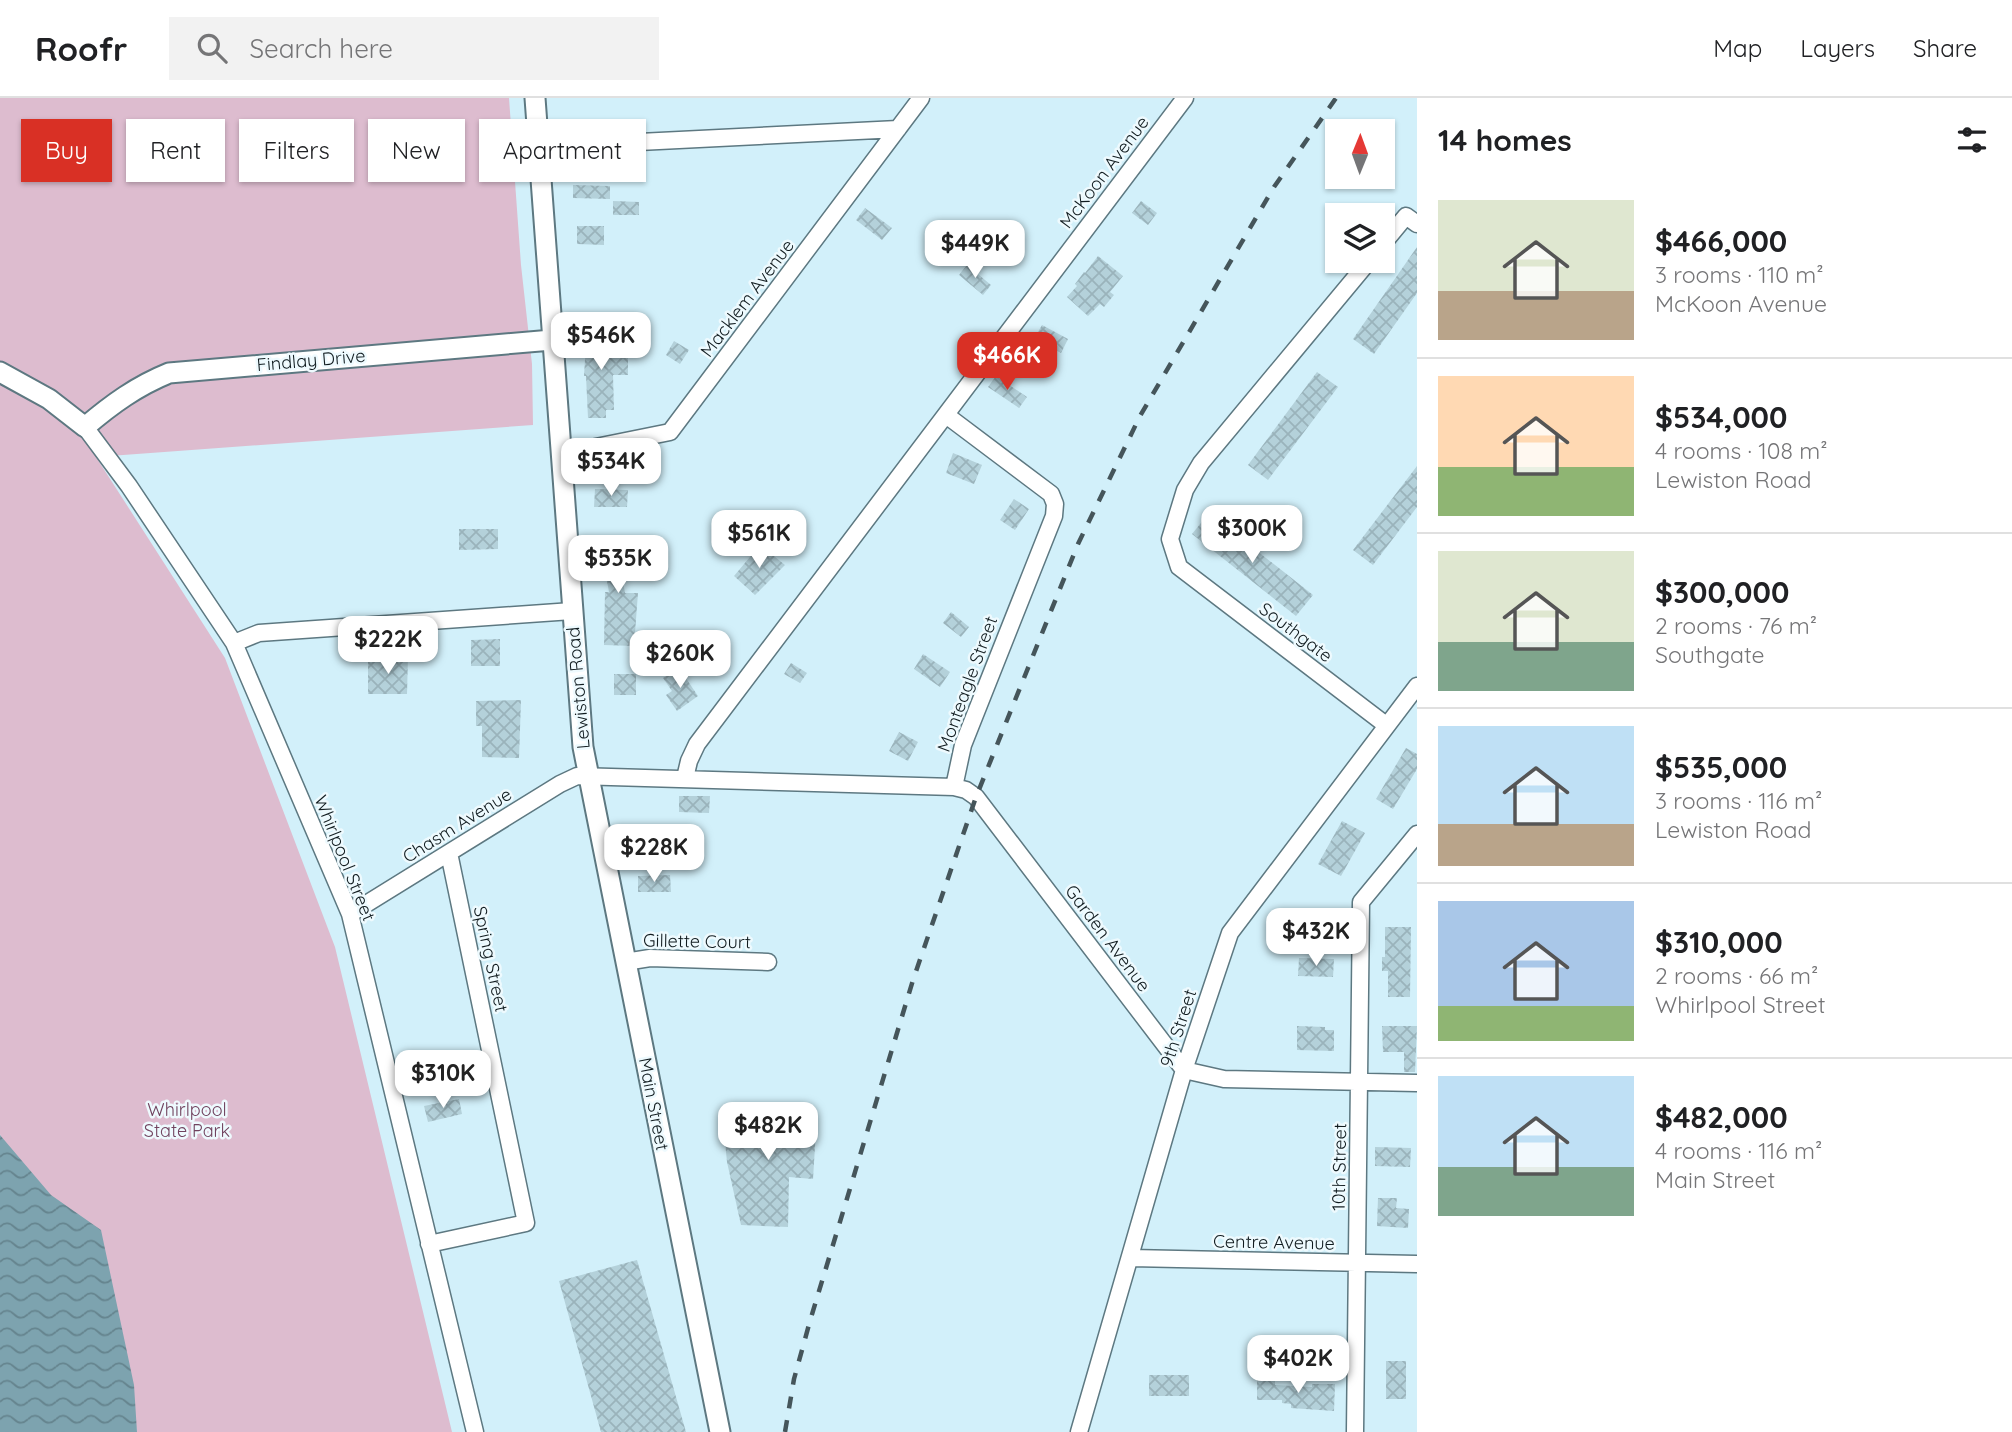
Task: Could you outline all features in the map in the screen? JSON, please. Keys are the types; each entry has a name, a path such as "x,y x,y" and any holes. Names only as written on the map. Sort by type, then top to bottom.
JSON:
{"main road":[{"name":"Lewiston Road","path":"535,98 537,119"},
{"name":"Lewiston Road","path":"541,182 579,712 587,775"},
{"name":"Findlay Drive","path":"85,426 144,383 169,373 552,340"},
{"path":"0,372 49,399 85,426"},
{"name":"Main Street","path":"587,775 720,1432"}],"street":[{"name":"Macklem Avenue","path":"561,454 670,432 921,98"},
{"name":"McKoon Avenue","path":"685,778 697,744 1185,98"},
{"path":"646,142 898,129"},
{"path":"1395,229 1406,216 1417,224"},
{"name":"Southgate","path":"1359,273 1201,463 1185,490 1170,539 1178,567 1386,725"},
{"name":"Monteagle Street","path":"946,415 1051,494 1055,504 1054,516 963,745 954,787"},
{"name":"Whirlpool Street","path":"85,426 129,486 234,643 350,915 475,1432"},
{"path":"234,643 259,633 572,611"},
{"name":"9th Street","path":"1079,1432 1184,1070 1230,933 1417,686"},
{"path":"587,775 954,787"},
{"name":"Chasm Avenue","path":"350,915 568,779 587,775"},
{"name":"Garden Avenue","path":"954,787 966,790 976,797 1184,1070"},
{"name":"10th Street","path":"1355,1432 1361,902 1417,834"},
{"name":"Spring Street","path":"429,1244 526,1223 449,853"},
{"name":"Gillette Court","path":"625,961 650,958 768,962"},
{"path":"1184,1070 1224,1079 1417,1083"},
{"name":"Centre Avenue","path":"1131,1258 1417,1264"},
{"path":"1079,1432 1089,1432"}],"green space":[{"name":"Whirlpool State Park","path":"0,98 509,98 511,119 479,119 479,182 515,182 532,364 533,425 96,457 225,658 335,947 452,1432 137,1432 126,1372 15,1214 0,1134"}],"water":[{"path":"0,1135 51,1195 101,1230 134,1385 137,1432 0,1432"}],"building":[{"path":"573,185 610,186 610,199 573,198"},
{"path":"613,201 639,202 639,215 613,215"},
{"path":"1141,201 1157,213 1148,225 1132,213"},
{"path":"865,208 892,228 882,240 856,220"},
{"path":"577,226 604,226 604,245 577,244"},
{"path":"1417,247 1417,293 1374,354 1353,339"},
{"path":"1098,256 1123,276 1110,292 1114,295 1104,307 1100,304 1088,316 1067,297"},
{"path":"967,265 991,285 983,295 959,275"},
{"path":"1042,325 1068,339 1061,353 1034,339"},
{"path":"587,326 607,326 607,356 628,356 628,375 613,375 614,410 606,410 606,418 588,418 584,376"},
{"path":"674,341 689,350 680,364 666,355"},
{"path":"1317,372 1338,387 1268,480 1248,465"},
{"path":"996,376 1027,397 1019,408 988,387"},
{"path":"953,453 982,465 974,484 946,473"},
{"path":"1417,466 1417,507 1373,565 1353,550"},
{"path":"595,489 628,490 627,507 594,507"},
{"path":"1014,499 1029,509 1015,530 1000,520"},
{"path":"1209,513 1313,595 1296,616 1192,534"},
{"path":"459,529 498,529 498,549 459,550"},
{"path":"600,540 633,540 633,560 619,559 625,593 638,593 634,646 604,645 605,592 609,592 603,559 600,559"},
{"path":"760,545 785,565 755,595 734,576"},
{"path":"951,612 969,627 961,637 943,623"},
{"path":"500,639 500,666 471,666 471,640"},
{"path":"923,654 950,672 940,687 914,669"},
{"path":"388,656 408,656 407,694 368,694 368,661 389,662"},
{"path":"791,663 807,673 800,683 784,674"},
{"path":"679,668 698,696 677,711 666,695 672,691 663,678"},
{"path":"614,674 636,674 636,695 614,695"},
{"path":"521,700 519,758 482,757 482,726 476,726 476,701"},
{"path":"899,732 918,742 908,761 889,751"},
{"path":"1406,748 1417,754 1417,769 1393,809 1376,799"},
{"path":"679,796 710,796 709,813 679,812"},
{"path":"1342,821 1365,833 1341,876 1318,864"},
{"path":"670,875 671,892 638,892 638,876"},
{"path":"1385,927 1411,927 1410,997 1388,997 1388,971 1382,971"},
{"path":"1299,958 1334,959 1333,977 1298,976"},
{"path":"1297,1026 1334,1030 1334,1051 1297,1050"},
{"path":"1382,1026 1417,1026 1415,1072 1404,1072 1404,1052 1383,1052"},
{"path":"459,1099 462,1114 428,1122 424,1106"},
{"path":"722,1112 817,1114 813,1179 789,1177 788,1227 741,1225 727,1162"},
{"path":"1375,1147 1411,1148 1410,1167 1375,1166"},
{"path":"1378,1198 1397,1198 1396,1208 1409,1209 1408,1228 1377,1226"},
{"path":"637,1260 686,1432 601,1432 559,1281"},
{"path":"1386,1361 1406,1361 1406,1399 1386,1399"},
{"path":"1149,1375 1189,1375 1189,1396 1149,1396"},
{"path":"1257,1377 1275,1378 1275,1385 1312,1387 1312,1384 1335,1384 1334,1411 1291,1408 1291,1404 1282,1403 1282,1400 1257,1400"}],"railway":[{"path":"785,1432 794,1379 810,1321 913,980 976,797 1078,544 1140,416 1274,187 1336,98"}]}
